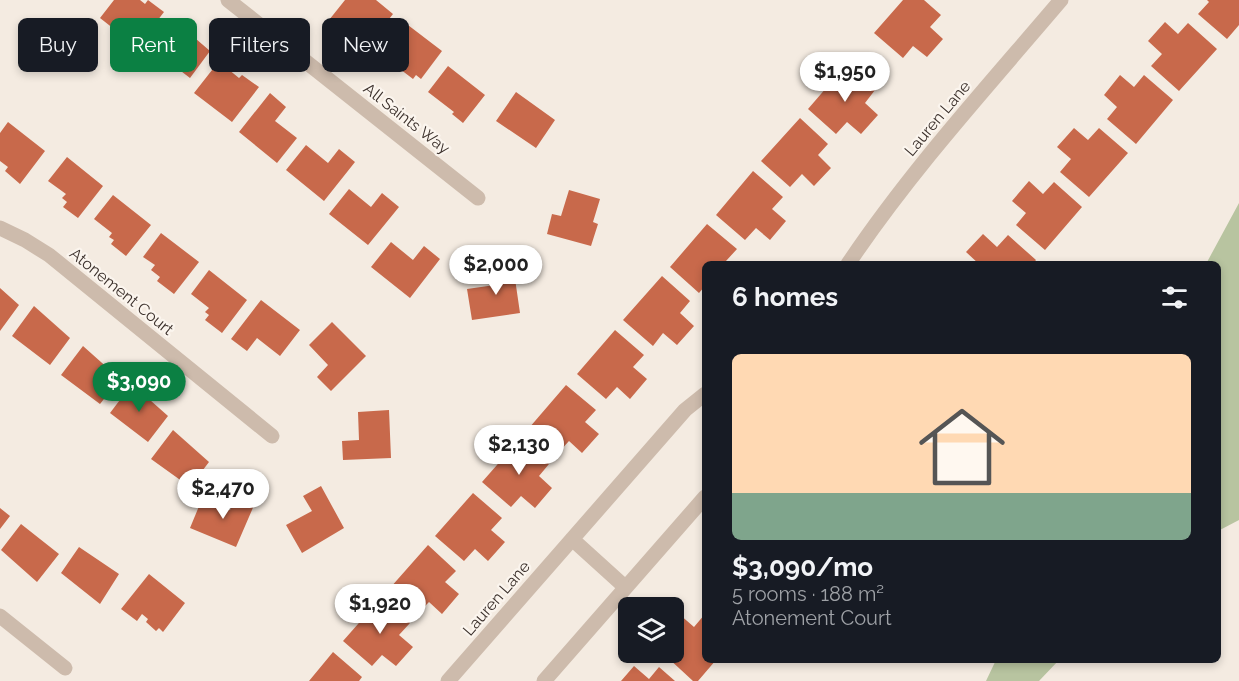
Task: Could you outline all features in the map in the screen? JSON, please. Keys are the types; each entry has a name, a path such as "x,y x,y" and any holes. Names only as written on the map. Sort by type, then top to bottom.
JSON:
{"street":[{"name":"All Saints Way","path":"228,0 478,198"},
{"name":"Lauren Lane","path":"850,261 899,191 1061,0"},
{"name":"Atonement Court","path":"0,228 49,255 272,436"},
{"name":"Lauren Lane","path":"448,681 685,410 702,396"},
{"path":"544,681 702,500"},
{"path":"572,539 625,587"},
{"path":"0,616 65,668"}],"green space":[{"path":"1239,203 1239,520 1221,529 1221,261 1208,261"},
{"path":"995,663 1056,663 1039,681 986,681"}],"building":[{"path":"114,0 140,0 145,4 148,0 164,12 159,18 110,18 110,26 100,18"},
{"path":"345,0 376,0 393,14 390,18 331,18"},
{"path":"903,0 924,0 941,15 930,27 943,39 927,57 913,46 903,58 874,33"},
{"path":"1207,0 1239,0 1239,25 1227,39 1198,14 1209,2"},
{"path":"1165,22 1178,34 1188,23 1217,49 1179,91 1151,66 1162,54 1148,41"},
{"path":"409,26 442,51 421,79 416,75 413,79 404,72 409,72"},
{"path":"197,40 209,52 197,69"},
{"path":"846,65 875,90 865,103 878,115 861,134 847,122 836,134 808,109"},
{"path":"448,66 485,95 463,123 452,114 454,112 428,92"},
{"path":"182,72 194,72 190,78"},
{"path":"210,72 232,72 239,78 242,75 259,87 232,122 194,93"},
{"path":"1120,75 1134,87 1144,75 1173,100 1136,144 1107,119 1117,107 1104,95"},
{"path":"516,92 555,120 536,148 496,121"},
{"path":"270,93 286,107 275,121 297,138 277,163 239,132"},
{"path":"800,118 828,144 818,155 831,168 814,186 802,174 790,187 761,161"},
{"path":"8,122 45,151 20,184 5,171 8,167 0,161 0,133"},
{"path":"1074,128 1088,140 1099,128 1128,153 1089,197 1060,172 1071,159 1057,147"},
{"path":"306,145 328,163 339,149 355,162 324,201 286,170"},
{"path":"67,157 103,186 78,218 63,207 67,202 62,198 66,194 48,181"},
{"path":"753,171 783,197 772,209 786,221 770,240 756,228 745,240 716,215"},
{"path":"1029,181 1043,194 1054,182 1082,207 1045,250 1016,225 1026,213 1012,201"},
{"path":"349,189 371,207 382,193 399,207 368,245 329,214"},
{"path":"569,190 600,199 593,222 598,224 591,246 547,234 552,214 561,216"},
{"path":"113,195 151,225 126,256 111,244 114,240 109,237 112,233 94,219"},
{"path":"707,224 737,249 726,261 702,261 702,290 699,293 670,267"},
{"path":"161,233 199,262 174,294 157,281 160,277 151,270 155,265 143,257"},
{"path":"983,234 997,247 1008,235 1036,260 976,261 966,252"},
{"path":"391,242 413,260 424,246 440,259 410,298 371,267"},
{"path":"513,265 520,313 472,320 467,289 495,285 492,268"},
{"path":"209,270 247,300 222,333 205,320 209,315 205,312 209,308 191,294"},
{"path":"662,276 690,301 680,313 694,326 677,345 663,333 653,346 623,320"},
{"path":"0,288 19,305 0,331"},
{"path":"261,300 300,330 280,356 257,338 247,351 231,339"},
{"path":"34,306 70,338 50,365 12,336"},
{"path":"332,322 366,356 331,391 317,377 328,365 309,345"},
{"path":"615,330 644,355 633,367 647,379 630,399 617,387 606,399 577,374"},
{"path":"83,346 120,379 100,404 61,375"},
{"path":"132,384 168,416 148,442 110,413"},
{"path":"566,385 596,410 585,422 599,434 582,453 569,441 558,453 529,428"},
{"path":"389,410 391,458 343,460 342,441 359,440 358,412"},
{"path":"173,430 209,462 190,487 151,459"},
{"path":"520,439 549,464 539,476 552,488 535,508 521,496 511,507 482,482"},
{"path":"321,486 344,528 302,553 286,525 312,511 303,496"},
{"path":"473,493 502,518 491,530 505,542 488,561 475,549 464,561 435,536"},
{"path":"236,495 255,503 236,547 190,528 202,499 230,510"},
{"path":"0,508 10,516 0,529"},
{"path":"21,524 59,554 37,582 1,550"},
{"path":"428,545 456,571 445,582 459,594 442,614 429,602 418,613 390,588"},
{"path":"79,547 119,574 100,604 61,573"},
{"path":"149,574 185,603 163,632 159,628 156,631 146,622 148,619 142,614 137,621 121,609"},
{"path":"381,598 410,623 399,635 413,647 396,666 382,655 372,666 343,641"},
{"path":"684,618 694,627 702,618 702,663 713,663 698,681 693,681 674,663 684,663"},
{"path":"333,652 362,677 359,681 309,681"},
{"path":"634,666 649,679 659,667 675,681 621,681"}]}
